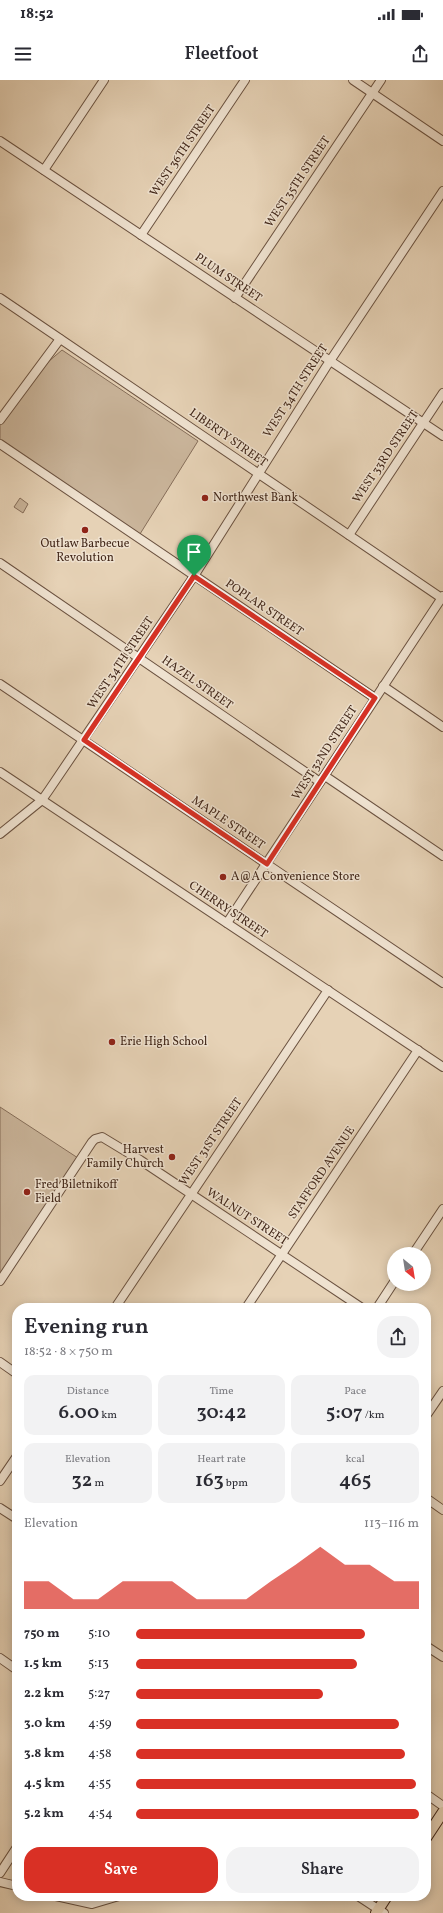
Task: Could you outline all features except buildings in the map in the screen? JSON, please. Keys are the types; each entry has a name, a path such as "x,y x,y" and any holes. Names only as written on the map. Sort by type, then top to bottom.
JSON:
{"main road":[{"path":"431,1830 443,1812"},
{"path":"379,1912 384,1901"}],"street":[{"path":"44,170 104,80"},
{"name":"WEST 36TH STREET","path":"141,235 245,80"},
{"path":"353,80 443,141"},
{"name":"WEST 35TH STREET","path":"236,298 381,80"},
{"name":"PLUM STREET","path":"0,141 443,436"},
{"name":"WEST 34TH STREET","path":"0,834 42,800 84,740 194,576 330,361 443,191"},
{"name":"LIBERTY STREET","path":"0,298 443,598"},
{"path":"0,420 60,339"},
{"name":"WEST 33RD STREET","path":"349,535 443,393"},
{"name":"POPLAR STREET","path":"0,444 375,698"},
{"name":"HAZEL STREET","path":"0,563 322,779 443,856"},
{"name":"WEST 32ND STREET","path":"227,923 375,698 443,598"},
{"name":"MAPLE STREET","path":"0,684 443,983"},
{"path":"383,686 443,727"},
{"name":"CHERRY STREET","path":"0,772 443,1067"},
{"name":"WEST 31ST STREET","path":"118,1303 328,990"},
{"name":"STAFFORD AVENUE","path":"249,1303 418,1050"},
{"name":"WALNUT STREET","path":"0,1281 92,1142 98,1137 106,1138 355,1303"},
{"path":"418,1247 442,1212"},
{"path":"380,1303 388,1291"},
{"path":"0,1362 12,1370"},
{"path":"431,1408 443,1390"},
{"path":"0,1481 12,1463"},
{"path":"431,1502 443,1510"},
{"path":"0,1508 12,1516"},
{"path":"431,1649 443,1657"},
{"path":"0,1658 12,1666"},
{"path":"431,1798 443,1806"},
{"path":"0,1873 12,1855"},
{"path":"0,1882 12,1885"},
{"path":"78,1901 92,1904 102,1901"},
{"path":"365,1901 379,1912"}],"shaded area":[{"path":"62,350 198,441 140,534 0,440 0,424 48,362"},
{"path":"20,498 28,504 23,513 14,507"},
{"name":"Fred Biletnikoff Field","path":"0,1107 78,1158 0,1274"}],"place":[{"name":"Northwest Bank","path":"205,498"},
{"name":"Outlaw Barbecue Revolution","path":"85,530"},
{"name":"A@A Convenience Store","path":"223,877"},
{"name":"Erie High School","path":"112,1042"},
{"name":"Harvest Family Church","path":"172,1157"},
{"name":"Fred Biletnikoff Field","path":"27,1192"}],"route":[{"path":"194,576 375,698 267,864 84,740 194,576"}]}
